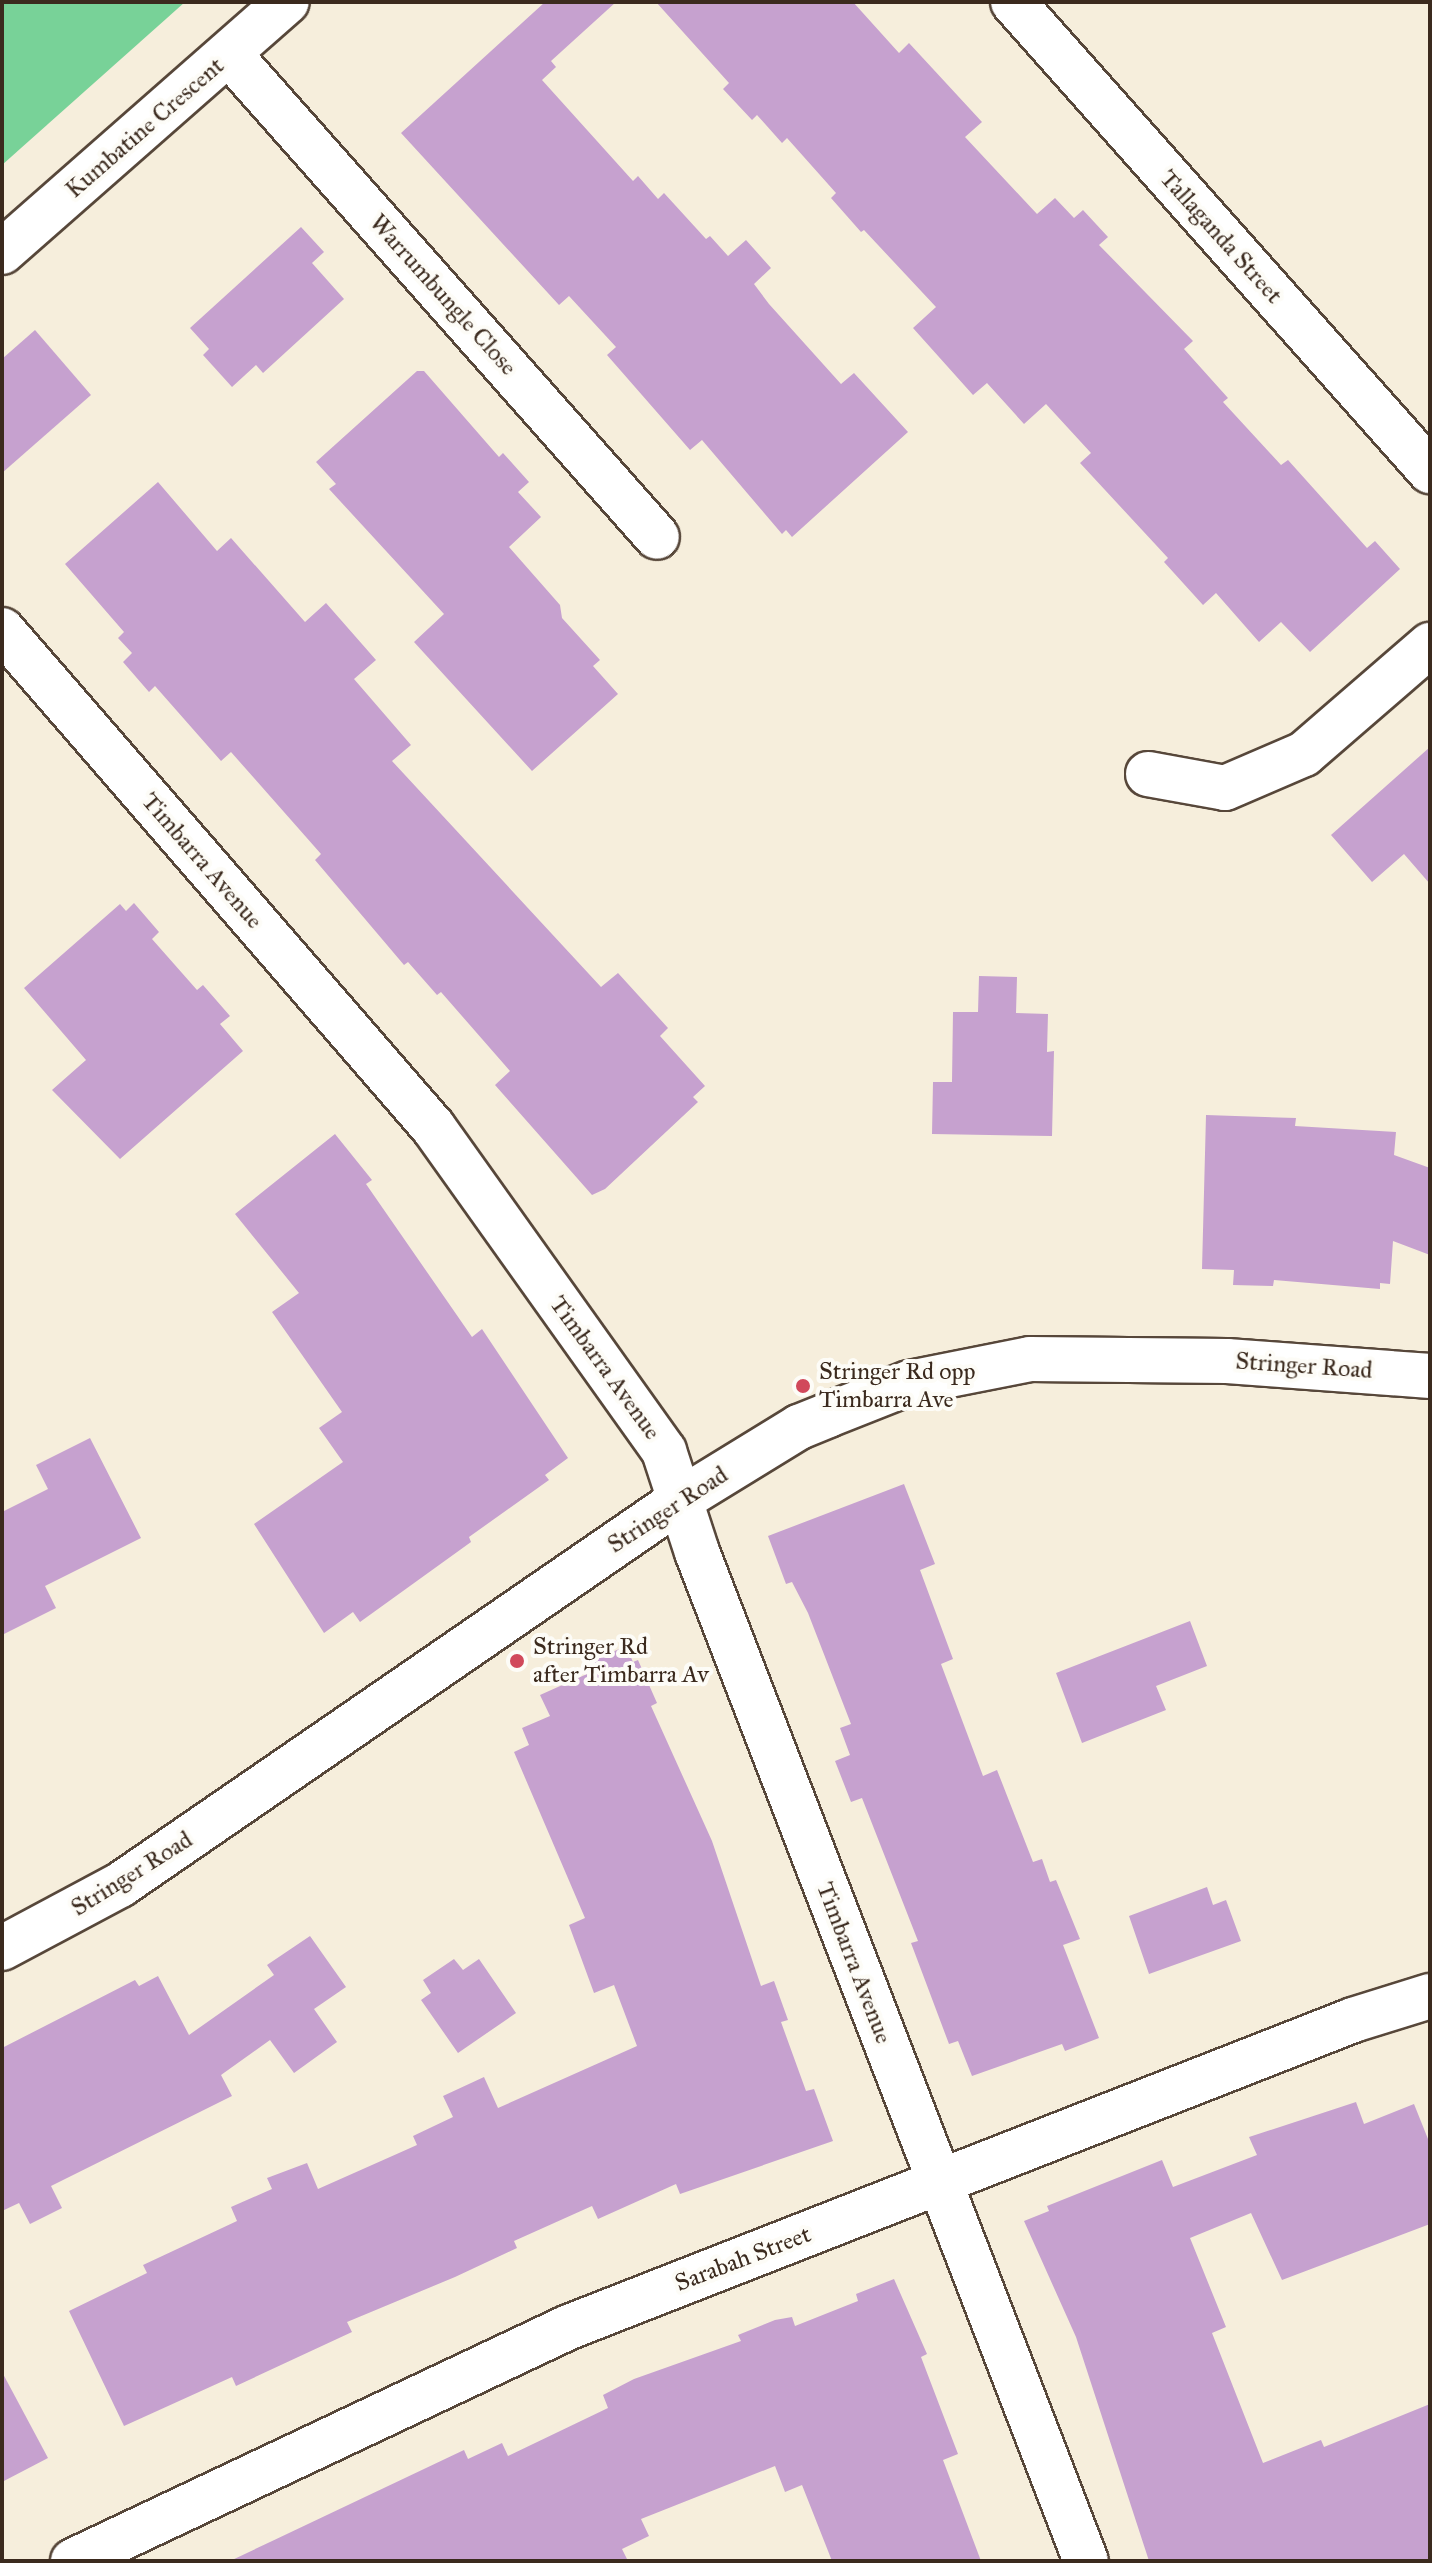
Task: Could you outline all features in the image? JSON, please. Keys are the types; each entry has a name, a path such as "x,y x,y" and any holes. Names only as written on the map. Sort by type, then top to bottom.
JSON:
{"street":[{"name":"Kumbatine Crescent","path":"2,252 287,2"},
{"name":"Tallaganda Street","path":"1013,2 1425,457"},
{"name":"Warrumbungle Close","path":"229,54 657,537"},
{"name":"Timbarra Avenue","path":"2,630 433,1127 664,1451 938,2183 1086,2561"},
{"path":"1148,774 1225,788 1304,754 1430,645"},
{"name":"Stringer Road","path":"2,1948 120,1885 680,1500 799,1427 909,1383 979,1366 1087,1356 1430,1376"},
{"name":"Sarabah Street","path":"73,2561 569,2327 1353,2020 1430,1996"}],"green space":[{"path":"2,2 185,2 2,165"}],"building":[{"path":"545,2 616,2 551,61 556,67 542,80 633,181 638,176 658,199 664,193 706,239 710,236 728,256 746,240 771,268 754,284 769,304 841,384 854,373 908,432 792,537 786,530 782,534 702,440 690,450 607,355 616,347 569,296 559,305 401,133"},
{"path":"656,2 853,2 899,53 909,43 982,122 965,137 1037,214 1055,198 1074,218 1083,210 1108,237 1099,245 1193,341 1184,349 1228,398 1223,402 1281,465 1288,460 1367,548 1375,541 1400,569 1310,652 1281,622 1259,642 1216,593 1203,605 1164,562 1168,558 1080,463 1091,453 1046,404 1024,424 987,383 973,395 913,328 936,307 831,198 836,193 787,138 782,143 757,115 752,120 723,89 729,83"},
{"path":"301,227 324,252 312,263 344,299 263,373 256,365 232,387 203,355 209,349 190,328"},
{"path":"35,330 91,395 2,473 2,359"},
{"path":"417,371 424,371 499,457 503,453 529,482 518,492 541,517 509,547 560,605 562,618 600,660 593,666 618,694 532,771 414,642 444,614 329,489 336,484 316,462"},
{"path":"158,482 217,551 231,538 305,622 326,603 376,660 354,679 411,745 392,761 601,987 618,973 668,1028 660,1036 705,1086 693,1097 698,1102 605,1189 592,1195 495,1085 510,1071 441,992 437,995 408,962 404,965 315,860 321,854 231,752 221,761 155,686 149,692 123,662 132,653 118,638 124,632 65,564"},
{"path":"1430,747 1430,884 1404,854 1372,882 1331,835"},
{"path":"134,903 159,932 152,939 197,990 203,985 230,1016 220,1024 243,1051 120,1159 52,1090 86,1060 24,988 120,904 126,911"},
{"path":"979,976 1017,977 1016,1013 1048,1014 1047,1052 1054,1051 1052,1136 932,1134 933,1082 952,1082 953,1012 978,1012"},
{"path":"1206,1115 1296,1118 1295,1126 1396,1132 1394,1155 1430,1168 1430,1255 1393,1241 1390,1284 1380,1283 1380,1289 1274,1280 1273,1286 1233,1285 1234,1270 1202,1269"},
{"path":"335,1134 372,1180 366,1184 472,1337 482,1329 568,1458 545,1475 549,1480 469,1537 471,1542 360,1622 353,1612 324,1633 254,1524 343,1462 319,1428 342,1412 272,1312 299,1293 235,1214"},
{"path":"90,1438 141,1538 45,1586 56,1608 2,1635 2,1512 48,1489 36,1465"},
{"path":"904,1484 935,1564 920,1570 953,1659 941,1664 983,1776 997,1770 1033,1862 1042,1859 1050,1882 1056,1880 1080,1939 1063,1945 1099,2038 1065,2051 1062,2044 972,2076 958,2041 949,2044 911,1943 918,1941 862,1798 851,1802 835,1761 850,1755 840,1728 851,1724 808,1613 792,1582 786,1584 768,1536"},
{"path":"1190,1621 1207,1666 1156,1686 1166,1710 1082,1743 1056,1673"},
{"path":"626,1646 633,1662 638,1660 657,1703 651,1706 712,1841 761,1986 774,1981 788,2020 781,2022 806,2091 814,2089 833,2141 680,2194 676,2184 598,2219 592,2206 514,2241 517,2248 347,2322 352,2332 236,2386 232,2377 124,2426 69,2311 147,2273 143,2265 237,2221 231,2207 272,2189 267,2178 307,2163 318,2189 417,2145 413,2136 453,2117 443,2096 484,2077 498,2108 637,2046 614,1985 594,1993 569,1925 585,1918 514,1752 529,1745 522,1728 550,1716 540,1695 587,1674 583,1665"},
{"path":"1207,1887 1213,1905 1226,1900 1241,1941 1149,1974 1129,1916"},
{"path":"310,1936 346,1987 314,2009 337,2042 294,2073 270,2040 221,2075 232,2096 51,2186 62,2208 30,2224 19,2203 2,2211 2,2048 135,1980 139,1986 158,1976 189,2035 274,1975 267,1965"},
{"path":"454,1959 463,1970 479,1959 516,2013 458,2053 421,2000 431,1993 423,1980"},
{"path":"1356,2102 1364,2124 1414,2104 1430,2144 1430,2224 1282,2280 1251,2213 1190,2238 1226,2327 1212,2333 1263,2463 1321,2440 1324,2447 1430,2404 1430,2561 1149,2561 1076,2337 1024,2221 1049,2211 1047,2206 1162,2160 1173,2187 1257,2155 1249,2137"},
{"path":"894,2279 927,2354 921,2357 958,2454 943,2460 981,2561 832,2561 802,2485 785,2492 775,2466 641,2519 649,2536 622,2549 628,2561 230,2561 464,2450 468,2459 502,2443 508,2456 608,2408 603,2395 634,2379 741,2341 738,2335 775,2320 792,2317 795,2326 858,2301 856,2294"},
{"path":"2,2372 48,2458 2,2482"}],"place":[{"name":"Stringer Rd opp Timbarra Ave","path":"803,1386"},
{"name":"Stringer Rd after Timbarra Av","path":"517,1661"}]}
